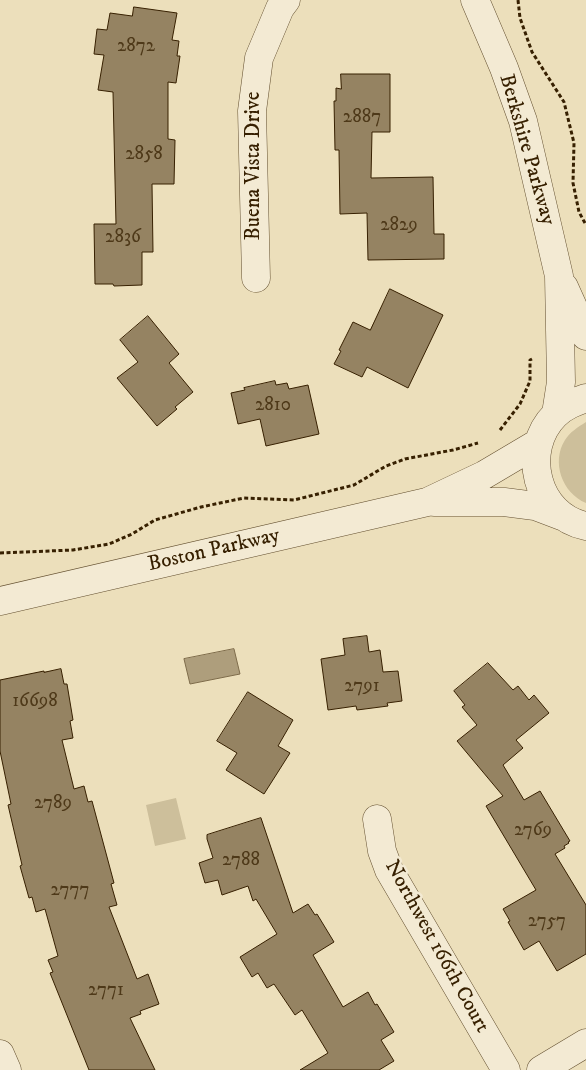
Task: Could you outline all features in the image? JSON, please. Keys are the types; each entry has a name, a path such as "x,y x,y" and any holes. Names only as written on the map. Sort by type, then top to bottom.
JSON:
{"street":[{"name":"Buena Vista Drive","path":"256,278 252,110 258,58 280,8 286,0"},
{"name":"Berkshire Parkway","path":"475,0 504,68 522,121 559,276 586,336"},
{"name":"Berkshire Parkway","path":"556,414 561,382 559,276"},
{"path":"579,525 552,506 542,492 537,476 535,459 538,443 545,428 556,414 570,404 586,398"},
{"name":"Boston Parkway","path":"0,601 427,502 484,475 538,443"},
{"name":"Boston Parkway","path":"427,502 504,502 535,506 579,525"},
{"name":"Northwest 166th Court","path":"377,819 382,851 389,870 506,1070"},
{"path":"541,1070 586,1043"},
{"path":"0,1054 7,1070"}],"path":[{"path":"518,0 520,18 532,52 564,102 574,143 573,182 580,212 586,225"},
{"path":"493,434 502,429 520,404 530,381 530,360"},
{"path":"0,553 73,550 109,544 132,534 155,520 201,507 244,498 294,500 337,490 354,485 386,466 405,459 453,450 477,444 485,439"}],"shaded area":[{"path":"586,422 586,503 571,492 565,484 561,476 559,458 567,437"},
{"path":"234,649 240,674 190,684 184,659"},
{"path":"176,798 186,839 155,846 146,805"}],"building":[{"path":"134,7 177,13 172,40 179,41 177,56 180,56 176,83 168,82 168,139 175,140 174,184 152,184 153,252 142,252 142,285 114,286 113,284 95,284 94,224 116,224 113,92 98,90 104,55 94,54 97,29 107,30 110,13 132,16"},
{"path":"341,74 390,74 390,132 372,132 371,178 433,177 434,234 444,234 444,259 368,260 367,213 340,214 339,150 335,150 334,101 336,101 336,88 341,89"},
{"path":"390,289 443,315 408,388 367,367 362,377 334,364 353,322 370,330"},
{"path":"148,316 179,354 169,363 193,392 157,426 117,378 138,362 120,340"},
{"path":"275,381 276,385 287,383 289,389 308,385 319,434 266,446 260,419 238,424 231,393"},
{"path":"367,636 369,652 380,650 383,672 398,671 402,701 387,703 388,706 357,710 356,706 328,710 321,659 345,655 343,639"},
{"path":"488,663 513,690 518,686 529,700 534,695 549,713 516,740 523,748 503,765 524,800 540,791 570,841 564,846 565,848 555,854 586,905 586,954 557,971 539,941 524,950 508,922 510,921 503,909 536,890 486,806 503,796 457,741 477,725 462,707 465,705 454,691"},
{"path":"61,669 64,684 67,684 73,720 70,721 73,738 62,740 74,789 84,786 88,802 92,801 114,883 111,884 117,905 109,907 137,979 148,974 159,1004 140,1011 141,1014 130,1018 155,1070 89,1070 50,973 53,972 48,960 58,956 45,909 36,912 32,897 29,898 20,866 22,865 8,805 11,804 0,751 0,680"},
{"path":"248,692 293,720 278,746 290,753 264,794 226,770 237,753 217,741"},
{"path":"261,818 293,913 308,904 315,915 317,914 334,942 313,955 343,1007 368,992 394,1032 381,1040 394,1061 379,1070 300,1070 328,1053 302,1010 295,1015 274,984 267,988 258,973 252,977 240,957 277,934 256,899 253,901 248,886 222,895 218,880 205,883 199,863 213,858 207,835"}]}
